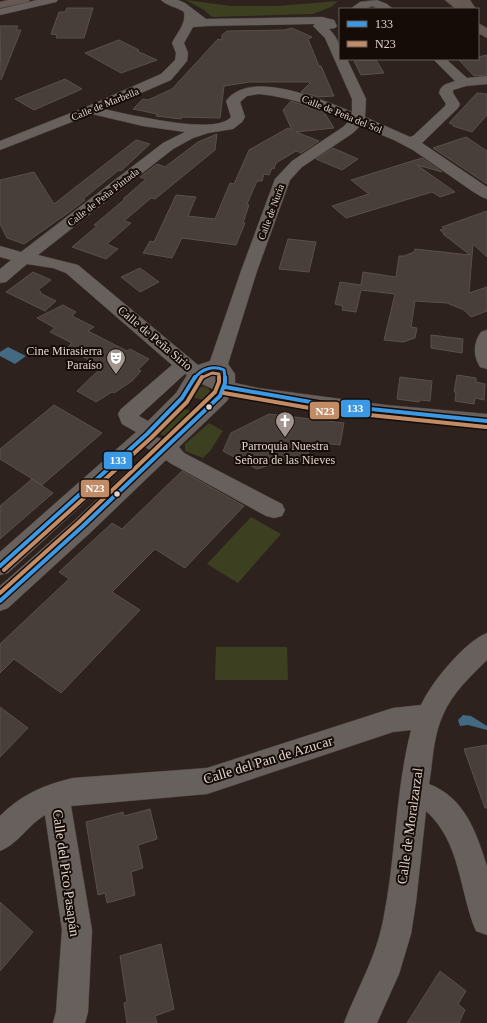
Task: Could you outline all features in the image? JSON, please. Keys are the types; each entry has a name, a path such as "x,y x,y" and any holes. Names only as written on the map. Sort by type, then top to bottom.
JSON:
{"highway":[{"path":"0,2 8,0"},
{"path":"0,2 24,0"}],"main road":[{"path":"440,0 452,8"},
{"path":"451,0 463,8"},
{"path":"481,22 487,34"}],"street":[{"path":"0,12 52,0"},
{"path":"167,0 182,5 189,12 207,24"},
{"path":"358,8 367,3 374,2 381,3 386,8"},
{"path":"180,38 190,24 189,12"},
{"path":"190,24 332,21 339,41"},
{"path":"180,38 207,24"},
{"name":"Calle de Marbella","path":"0,146 91,110 166,77 181,61 182,53 178,43 180,38"},
{"path":"346,60 359,99 360,110 358,119"},
{"path":"440,60 464,82"},
{"path":"408,142 417,140 454,104 445,90 464,82 487,80"},
{"name":"Calle de Peña del Sol","path":"91,110 172,127 213,128 234,122 238,116 233,101 234,98 240,94 252,90 292,95 358,119 408,142 487,194"},
{"name":"Calle de Nuria","path":"218,367 249,271 283,179 296,164 348,130 358,119"},
{"name":"Calle de Peña Pintada","path":"0,278 168,146 188,135 213,128"},
{"name":"Calle de Peña Sirio","path":"0,251 8,255 55,263 72,269 191,370 225,387 250,394 386,412 487,420"},
{"path":"487,336 484,355 487,363"},
{"path":"0,601 83,526 166,448 201,415 220,396 225,387 226,378 224,373 218,367 176,371 128,414 129,419 148,432 152,444 166,448 177,458 274,510"},
{"path":"0,566 178,403 191,386 191,370"},
{"path":"178,403 184,403 196,407 200,411 201,415"},
{"name":"Calle de Moralzarzal","path":"360,1023 376,993 398,922 413,793 428,718 435,702 447,686 487,644"},
{"name":"Calle del Pan de Azucar","path":"0,838 21,814 40,801 54,796 73,792 207,781 393,720 418,717 428,718"},
{"path":"413,793 434,800 444,809 459,832 467,849 487,920"},
{"name":"Calle del Pico Pasapán","path":"54,796 59,811 77,930 72,1012 69,1023"}],"green space":[{"path":"186,0 231,6 277,6 338,1 331,7 313,14 212,17 204,10"},
{"path":"204,386 208,388 211,393 207,401 192,397 199,388"},
{"path":"183,409 191,412 165,437 160,434 160,431 180,410"},
{"path":"209,423 223,431 210,451 203,458 185,451 185,444"},
{"path":"251,517 281,534 238,583 207,564"},
{"path":"216,647 287,647 288,680 215,680"}],"water":[{"path":"8,347 26,356 15,364 0,356 0,352"},
{"path":"463,715 471,716 487,726 487,730 468,725 460,726 458,720"}],"building":[{"path":"67,8 93,8 84,38 56,38 57,35 51,34 59,12 65,12"},
{"path":"0,26 18,26 16,30 21,30 1,80"},
{"path":"292,28 312,37 308,39 334,96 318,97 301,92 311,82 250,82 224,86 220,118 182,117 181,119 156,116 157,114 133,109 143,99 148,100 172,89 218,39 222,40 222,35 227,31 285,30"},
{"path":"119,40 139,50 137,51 157,60 121,73 85,53"},
{"path":"487,55 487,75 474,76 459,60 479,60 479,57"},
{"path":"376,60 384,73 361,75 354,61"},
{"path":"65,79 82,89 34,110 15,99"},
{"path":"477,93 487,94 487,115 472,132 453,126 454,125 449,123"},
{"path":"291,101 324,112 334,128 296,132 319,141 301,153 296,151 276,163 274,169 272,168 269,175 264,174 262,181 257,181 247,204 249,205 243,223 245,223 236,245 182,238 172,258 143,253 150,241 154,242 176,195 196,197 188,216 215,219 230,183 234,184 249,150 288,128 292,130 283,110"},
{"path":"217,134 215,150 155,199 151,198 124,221 131,223 107,244 118,249 106,259 72,247 97,226 94,225 146,179 140,177 157,164 165,167 198,142"},
{"path":"466,137 487,151 487,184 433,148"},
{"path":"136,140 150,144 121,171 119,170 83,199 85,200 72,210 24,244 7,238 0,224 0,180 34,172 54,204"},
{"path":"333,148 358,159 342,170 316,159"},
{"path":"422,158 442,172 417,165 455,192 440,197 432,192 346,218 332,206 369,194 351,180"},
{"path":"487,211 487,257 473,244 469,293 487,287 487,311 471,317 464,310 447,303 415,301 411,327 417,328 415,338 403,342 384,340 395,294 361,290 356,312 342,310 343,306 335,304 340,282 361,285 363,272 396,277 399,256 404,256 414,252 415,249 470,255 440,230 444,229 442,227"},
{"path":"288,239 316,242 309,272 279,269"},
{"path":"140,268 159,282 140,292 121,277"},
{"path":"33,272 51,280 38,290 41,292 40,293 56,301 45,311 6,292"},
{"path":"63,305 76,312 72,316 94,327 88,331 127,351 130,349 149,359 138,370 141,371 132,381 114,393 112,392 96,402 77,391 102,367 67,348 72,343 50,332 55,328 37,318"},
{"path":"431,335 463,339 462,353 431,348"},
{"path":"457,375 476,378 476,382 485,384 484,400 475,398 474,404 455,401 456,392 454,392"},
{"path":"400,377 432,381 430,401 420,400 419,402 397,399"},
{"path":"54,405 102,433 42,485 0,459 0,449"},
{"name":"Parroquia Nuestra Señora de las Nieves","path":"269,414 344,423 340,445 322,443 322,446 310,444 306,464 296,463 296,465 283,461 257,469 223,451 231,433"},
{"path":"182,471 244,506 185,568 155,549 112,592 140,610 61,693 14,659 0,673 0,644 69,579 59,572 112,523 122,529"},
{"path":"32,479 53,493 0,539 0,506"},
{"path":"0,707 28,728 0,757"},
{"path":"487,745 487,808 485,808 464,749"},
{"path":"150,809 157,839 138,845 143,868 131,872 135,895 107,903 105,893 98,895 86,822 123,812 124,816"},
{"path":"0,902 33,932 0,971"},
{"path":"161,944 174,1009 155,1016 157,1023 127,1023 124,1003 127,1002 120,956"},
{"path":"440,971 466,991 458,1004 465,1010 459,1023 407,1023"}],"transit line":[{"name":"133","path":"0,566 147,434 182,398 198,373 213,367 224,370 225,383 220,396 83,526 0,601"},
{"name":"N23","path":"0,593 79,522 215,392 219,382 219,374 212,373 202,377 187,402 151,438 4,570"},
{"name":"133","path":"225,387 289,400 388,412 487,421"},
{"name":"N23","path":"224,393 288,406 387,418 486,427"}],"place":[{"name":"Cine Mirasierra Paraíso","path":"116,375"},
{"name":"Parroquia Nuestra Señora de las Nieves","path":"285,438"}]}
